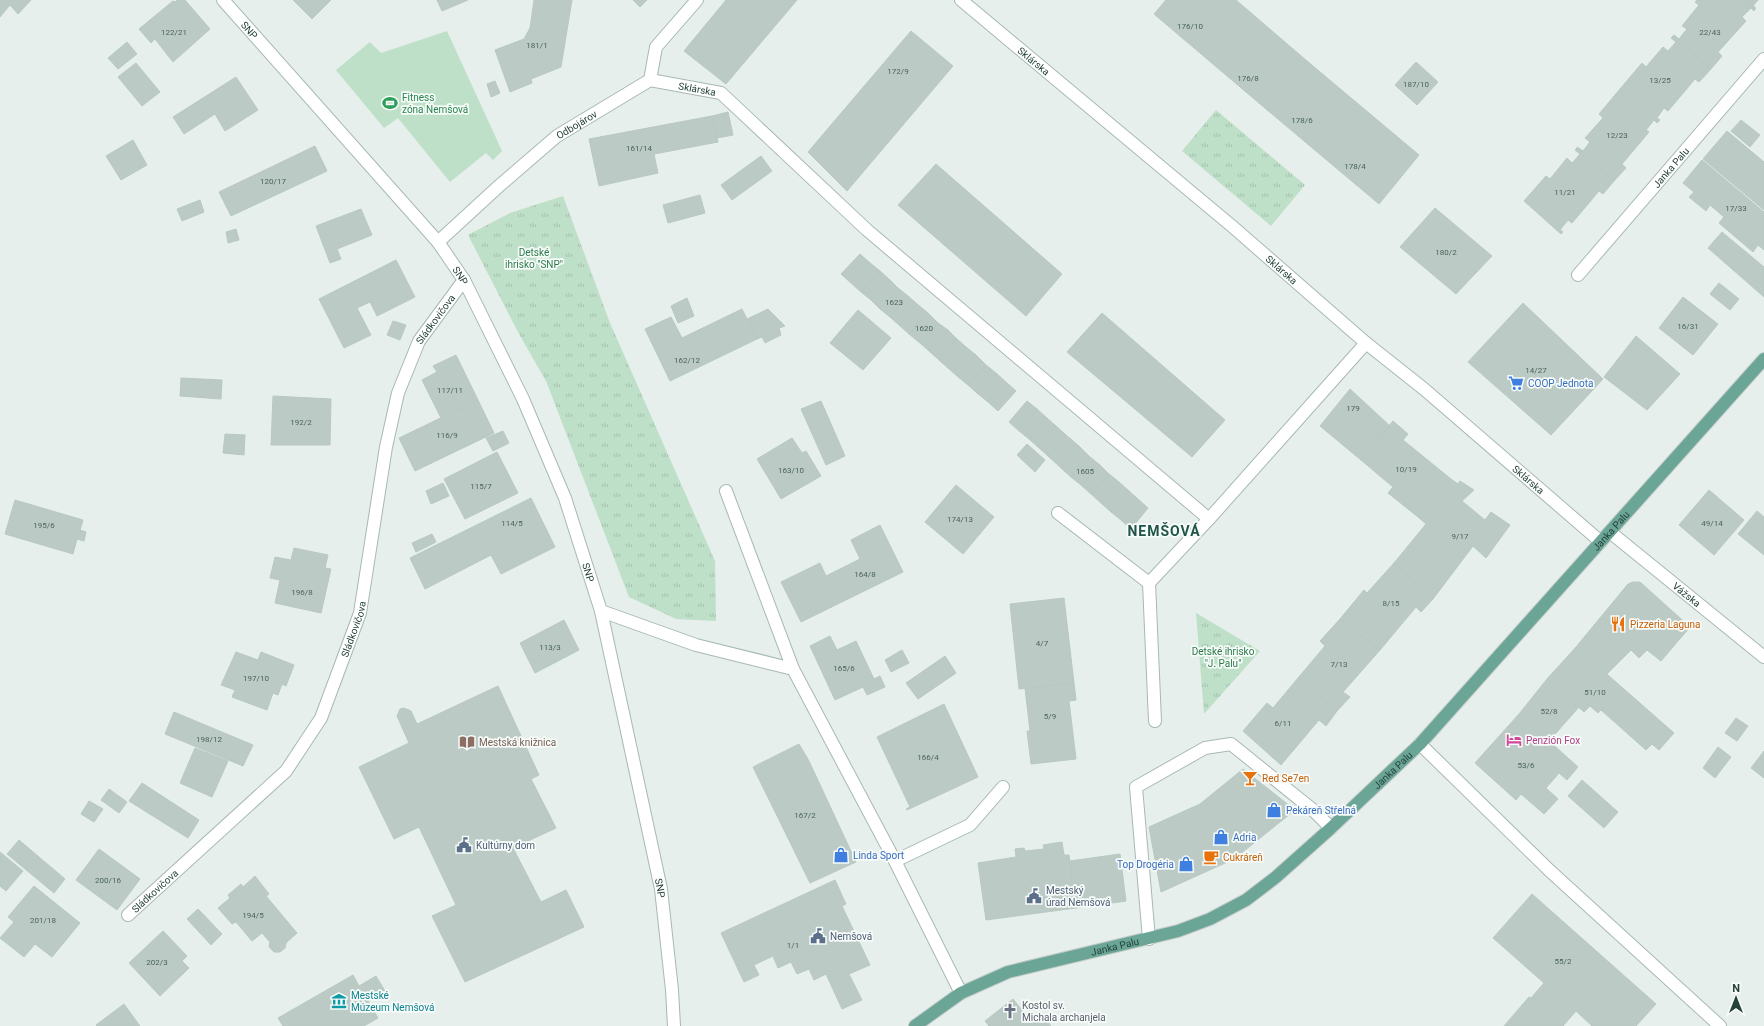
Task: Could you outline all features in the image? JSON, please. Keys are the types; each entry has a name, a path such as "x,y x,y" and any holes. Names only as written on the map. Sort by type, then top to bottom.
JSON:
{"main road":[{"name":"Janka Palu","path":"915,1026 961,993 1008,972 1065,957 1149,939 1178,931 1210,919 1246,900 1276,878 1332,828 1420,744 1764,359"}],"street":[{"name":"SNP","path":"223,0 438,242 464,280 523,399 565,498 601,611 661,889 672,990 674,1026"},
{"path":"650,80 656,47 697,0"},
{"name":"Sklárska","path":"961,0 1227,222 1366,343 1424,389 1601,542"},
{"name":"Janka Palu","path":"1578,275 1764,60"},
{"name":"Odbojárov","path":"438,242 557,136 650,80"},
{"name":"Sklárska","path":"650,80 721,93 867,230 1209,519"},
{"name":"Sládkovičova","path":"128,915 286,771 320,718 360,613 386,447 398,393 419,341 464,280"},
{"path":"1155,721 1149,583 1209,519 1366,343"},
{"path":"726,491 793,670 895,861 961,993"},
{"path":"1058,513 1149,583"},
{"name":"Vážska","path":"1610,532 1764,657"},
{"path":"601,611 696,645 793,670"},
{"path":"1149,939 1136,787 1205,748 1231,744 1313,810 1332,828"},
{"path":"1420,744 1549,870 1720,1026"},
{"path":"895,861 970,825 1003,787"}],"green space":[{"name":"Fitness zóna Nemšová","path":"447,31 502,151 493,160 486,153 450,182 398,118 384,128 336,70 370,42 381,53"},
{"path":"1216,110 1305,185 1271,226 1182,151"},
{"name":"Detské ihrisko \"SNP\"","path":"563,196 610,323 715,561 716,621 676,619 629,597 546,381 519,334 468,235 510,213"},
{"name":"Detské ihrisko \"J. Palu\"","path":"1196,613 1260,651 1204,714"}],"building":[{"path":"0,0 31,0 18,14 10,5 0,17"},
{"path":"177,0 185,0 210,29 173,62 155,39 151,43 139,29 173,1 175,2"},
{"path":"293,0 331,0 312,19"},
{"path":"437,0 468,0 442,11"},
{"path":"534,0 572,0 561,67 531,79 532,83 510,92 495,50 524,39 530,28"},
{"path":"633,0 647,0 640,7"},
{"path":"726,0 797,0 726,84 684,51"},
{"path":"1166,0 1236,0 1307,61 1266,109 1154,14"},
{"path":"1697,0 1744,0 1755,9 1754,11 1751,8 1742,17 1746,21 1718,52 1722,56 1711,69 1673,36 1674,35 1679,39 1687,29 1682,26 1699,5 1695,2"},
{"path":"1744,0 1758,0 1753,6 1756,8 1755,9"},
{"path":"911,31 953,66 847,191 808,152"},
{"path":"1673,36 1711,69 1699,82 1695,79 1668,111 1664,108 1657,118 1660,120 1658,122 1620,89 1642,63 1646,67 1663,47 1668,51 1676,42 1671,38"},
{"path":"127,42 137,54 118,69 108,58"},
{"path":"1307,61 1419,155 1379,204 1266,109"},
{"path":"1416,62 1438,82 1417,105 1395,85"},
{"path":"136,63 160,92 142,106 118,77"},
{"path":"236,77 258,110 225,131 215,114 184,134 173,117"},
{"path":"495,81 500,93 491,97 487,84"},
{"path":"1620,89 1658,122 1657,123 1654,120 1646,130 1649,132 1622,164 1626,168 1614,181 1577,147 1583,151 1590,142 1585,138 1603,118 1599,114"},
{"path":"728,112 733,135 717,138 712,116"},
{"path":"712,116 718,142 654,154 658,173 599,186 589,139"},
{"path":"1741,120 1760,135 1750,147 1731,131"},
{"path":"1727,131 1764,162 1764,210 1703,159"},
{"path":"133,140 147,165 121,180 106,156"},
{"path":"315,146 327,171 231,216 219,192"},
{"path":"1577,148 1614,181 1603,194 1599,191 1572,223 1568,220 1560,230 1563,232 1561,234 1524,201 1546,176 1550,179 1567,158 1572,163 1580,154 1575,150"},
{"path":"761,156 772,171 732,200 721,185"},
{"path":"1702,160 1764,212 1764,250 1758,245 1753,252 1719,223 1724,217 1710,205 1706,211 1689,197 1694,192 1683,183"},
{"path":"936,164 1062,274 1026,316 898,205"},
{"path":"700,195 705,213 668,223 663,205"},
{"path":"200,200 204,212 182,221 177,209"},
{"path":"1435,208 1492,256 1456,294 1400,247"},
{"path":"361,209 372,235 337,249 341,259 330,263 316,226"},
{"path":"236,229 239,240 228,243 226,232"},
{"path":"1722,232 1764,267 1764,297 1708,248"},
{"path":"860,254 869,262 851,283 841,274"},
{"path":"396,260 415,297 377,316 370,302 357,308 371,335 344,348 319,299"},
{"path":"869,262 880,271 861,292 851,283"},
{"path":"880,271 889,279 871,300 861,292"},
{"path":"889,279 898,288 880,309 871,300"},
{"path":"1719,283 1739,299 1730,310 1710,294"},
{"path":"898,288 908,296 890,317 880,309"},
{"path":"908,296 917,304 899,325 890,317"},
{"path":"1683,297 1718,324 1693,355 1659,328"},
{"path":"687,298 694,316 678,323 671,306"},
{"path":"1523,303 1603,379 1551,435 1468,362"},
{"path":"917,304 928,313 909,334 899,325"},
{"path":"742,309 757,339 670,381 645,329 671,317 682,338"},
{"path":"768,309 785,326 779,328 781,335 765,343 762,337 757,339 747,319"},
{"path":"858,310 891,338 863,370 830,343"},
{"path":"928,313 938,323 920,343 909,334"},
{"path":"1102,313 1225,420 1192,457 1067,352"},
{"path":"393,321 406,325 400,340 387,335"},
{"path":"938,323 948,330 929,351 920,343"},
{"path":"948,330 957,339 939,360 929,351"},
{"path":"1636,336 1680,374 1647,410 1604,377"},
{"path":"957,339 966,347 948,368 939,360"},
{"path":"966,347 976,355 957,376 948,368"},
{"path":"456,355 478,400 441,418 422,380 437,372 433,366"},
{"path":"976,355 986,365 968,385 957,376"},
{"path":"986,365 996,373 978,394 968,385"},
{"path":"996,373 1006,382 988,402 978,394"},
{"path":"181,378 222,380 221,399 180,396"},
{"path":"1006,382 1016,391 998,411 988,402"},
{"path":"1350,389 1390,426 1361,460 1320,426"},
{"path":"273,396 331,399 330,445 271,445"},
{"path":"478,400 494,433 415,471 399,438"},
{"path":"821,401 845,456 826,465 801,409"},
{"path":"1027,401 1037,409 1018,430 1009,422"},
{"path":"1037,409 1047,418 1029,439 1018,430"},
{"path":"1047,418 1056,426 1038,447 1029,439"},
{"path":"1393,421 1408,434 1403,440 1451,479 1418,517 1388,493 1393,487 1361,460"},
{"path":"1056,426 1066,435 1048,456 1038,447"},
{"path":"503,431 509,443 493,451 486,438"},
{"path":"225,434 245,435 244,455 223,453"},
{"path":"1066,435 1079,446 1060,467 1048,456"},
{"path":"792,438 802,453 806,451 821,476 781,499 757,459"},
{"path":"1027,444 1045,460 1035,472 1017,455"},
{"path":"1079,446 1090,457 1071,477 1060,467"},
{"path":"497,452 518,493 465,519 444,479"},
{"path":"1090,457 1100,465 1081,485 1071,477"},
{"path":"1100,465 1109,474 1091,494 1081,485"},
{"path":"1109,474 1119,482 1101,503 1091,494"},
{"path":"1451,479 1458,484 1460,481 1474,490 1462,501 1485,520 1491,512 1510,525 1486,558 1473,546 1433,599 1394,563 1426,524 1418,517"},
{"path":"1119,482 1129,491 1111,512 1101,503"},
{"path":"443,483 449,496 431,504 426,491"},
{"path":"956,485 994,517 963,554 925,522"},
{"path":"1709,490 1744,520 1714,555 1679,525"},
{"path":"1129,491 1138,499 1121,520 1111,512"},
{"path":"531,498 555,547 501,574 491,555 425,589 410,558"},
{"path":"1138,499 1148,508 1131,529 1121,520"},
{"path":"15,500 83,520 80,530 86,532 84,541 77,539 73,554 5,534"},
{"path":"1757,511 1764,517 1764,555 1738,534"},
{"path":"880,525 903,572 801,622 781,582 820,563 826,576 860,559 851,540"},
{"path":"432,534 436,542 416,552 412,543"},
{"path":"294,548 328,555 325,568 331,569 321,613 275,603 280,580 270,578 275,557 291,560"},
{"path":"1394,563 1433,599 1421,612 1416,607 1380,650 1340,619 1364,590 1367,593"},
{"path":"1640,582 1690,627 1661,661 1647,650 1639,658 1631,650 1607,674 1576,647 1628,584"},
{"path":"1064,598 1074,683 1019,689 1010,604"},
{"path":"1340,619 1380,650 1343,692 1350,697 1337,711 1298,678 1325,646 1320,641"},
{"path":"564,620 579,650 535,673 520,643"},
{"path":"830,636 837,650 856,641 874,679 880,676 885,687 867,695 863,687 835,700 810,646"},
{"path":"1576,647 1674,733 1659,750 1652,744 1646,750 1601,710 1598,713 1590,706 1584,712 1547,679"},
{"path":"902,650 909,663 891,672 885,660"},
{"path":"236,652 258,660 261,652 294,665 286,686 282,684 278,695 273,693 267,710 232,697 235,690 221,685"},
{"path":"945,656 956,673 918,699 906,683"},
{"path":"1298,678 1337,711 1326,726 1319,720 1281,765 1243,731 1267,703 1273,708"},
{"path":"1547,679 1579,707 1549,741 1519,714"},
{"path":"1074,683 1076,700 1069,701 1076,759 1031,764 1027,731 1030,731 1025,688"},
{"path":"498,686 539,775 531,779 556,828 513,848 541,902 566,890 584,927 465,982 432,916 456,905 419,827 394,839 359,767 409,743 397,716 400,709 404,708 411,711 417,724"},
{"path":"944,704 978,777 907,810 906,809 910,807 877,737"},
{"path":"174,712 253,745 243,766 165,734"},
{"path":"1519,714 1578,767 1567,780 1559,773 1546,788 1558,799 1544,814 1521,794 1516,800 1475,763"},
{"path":"1736,718 1748,726 1737,741 1725,733"},
{"path":"799,744 809,761 856,862 810,883 753,767"},
{"path":"1718,747 1731,757 1715,778 1703,768"},
{"path":"195,748 228,761 212,797 180,783"},
{"path":"1764,751 1764,778 1751,768"},
{"path":"1243,769 1295,810 1234,859 1161,892 1149,827 1200,804"},
{"path":"1582,780 1618,812 1604,828 1568,796"},
{"path":"142,783 199,820 188,838 129,801"},
{"path":"109,789 127,802 119,813 101,800"},
{"path":"89,801 103,809 94,822 81,814"},
{"path":"19,840 65,879 54,893 7,854"},
{"path":"1062,842 1064,855 1069,855 1076,908 986,920 978,863 1016,857 1015,849 1024,848 1025,851 1044,849 1043,845"},
{"path":"99,849 140,879 117,910 76,880"},
{"path":"0,852 23,871 6,891 0,886"},
{"path":"1120,854 1126,901 1076,908 1070,861"},
{"path":"255,876 269,894 266,896 297,933 286,943 285,948 280,952 274,952 269,947 270,942 262,933 252,941 236,922 232,924 218,908 230,898 228,895 241,884 243,887"},
{"path":"835,880 846,904 842,906 870,965 849,974 862,1000 842,1009 826,974 814,980 809,969 797,974 791,962 778,968 773,956 754,965 759,975 744,982 721,933"},
{"path":"34,886 80,923 52,957 35,944 24,957 0,938 14,922 8,917"},
{"path":"1532,894 1656,1004 1636,1026 1592,1026 1576,1011 1563,1026 1504,1026 1529,997 1531,998 1544,983 1493,938"},
{"path":"198,909 222,934 211,945 187,919"},
{"path":"163,931 187,956 182,961 189,968 160,996 129,963"},
{"path":"353,975 359,986 376,976 385,991 368,1001 378,1018 364,1026 283,1026 278,1018"},
{"name":"Kostol sv. Michala archanjela","path":"1013,999 1026,1015 1045,1018 1051,1026 989,1026 985,1021"},
{"path":"124,1004 140,1026 96,1025"}],"place":[{"name":"Fitness zóna Nemšová","path":"390,103"},
{"name":"COOP Jednota","path":"1516,383"},
{"name":"Pizzeria Laguna","path":"1618,624"},
{"name":"Penzión Fox","path":"1514,740"},
{"name":"Mestská knižnica","path":"467,742"},
{"name":"Red Se7en","path":"1250,778"},
{"name":"Pekáreň Střelná","path":"1274,810"},
{"name":"Adria","path":"1221,837"},
{"name":"Kultúrny dom","path":"464,845"},
{"name":"Linda Sport","path":"841,855"},
{"name":"Cukráreň","path":"1211,857"},
{"name":"Top Drogéria","path":"1186,864"},
{"name":"Mestský úrad Nemšová","path":"1034,896"},
{"name":"Nemšová","path":"818,936"},
{"name":"Mestské Múzeum Nemšová","path":"339,1001"},
{"name":"Kostol sv. Michala archanjela","path":"1010,1011"}],"district":[{"name":"NEMŠOVÁ","path":"1164,531"}]}
